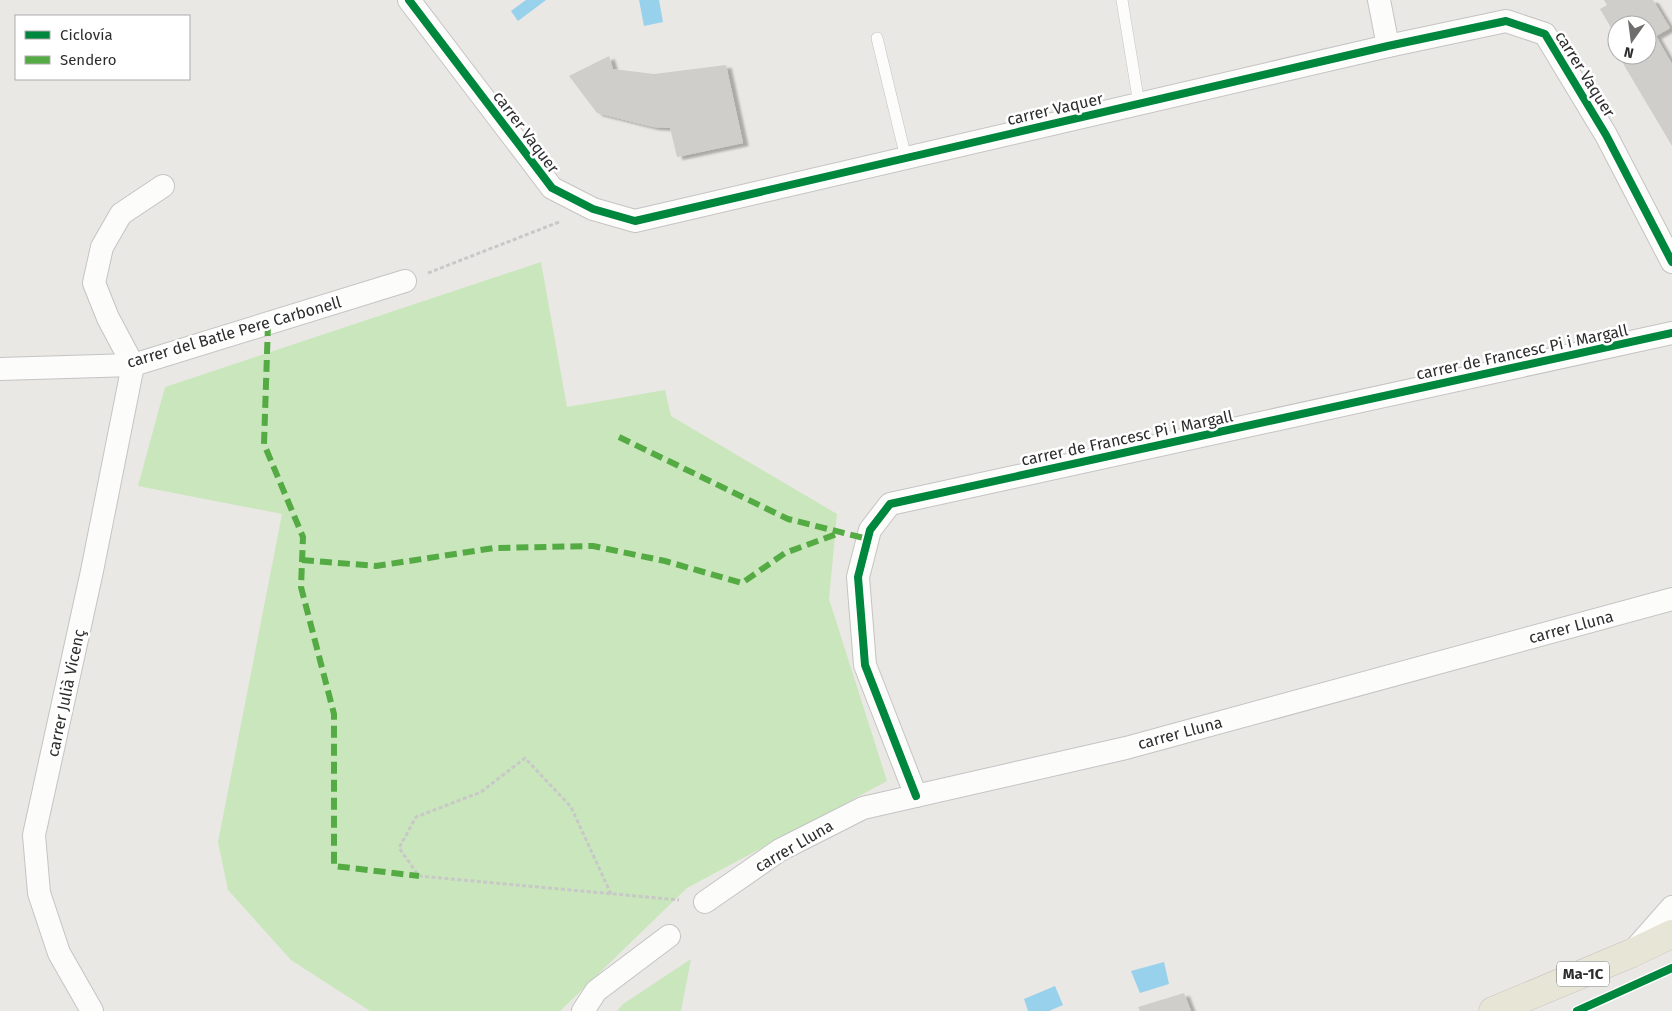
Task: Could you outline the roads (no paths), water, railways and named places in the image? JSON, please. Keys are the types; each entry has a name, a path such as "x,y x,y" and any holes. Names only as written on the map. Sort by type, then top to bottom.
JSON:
{"main road":[{"name":"Ma-1C","path":"1493,1011 1632,953 1672,934"}],"street":[{"name":"carrer Vaquer","path":"409,0 552,188 593,209 635,221 1388,46 1506,21 1545,34 1606,136 1672,262"},
{"path":"1379,0 1388,46"},
{"path":"133,366 108,318 94,283 102,247 121,214 163,186"},
{"name":"carrer del Batle Pere Carbonell","path":"0,369 133,366 405,281"},
{"name":"carrer de Francesc Pi i Margall","path":"916,796 865,665 858,577 870,530 890,504 1672,333"},
{"name":"carrer Julià Vicenç","path":"92,1011 60,953 39,893 34,835 92,571 133,366"},
{"name":"carrer Lluna","path":"705,902 780,850 863,808 1126,748 1672,599"},
{"path":"1632,953 1672,907"},
{"path":"583,1011 596,991 669,936"}],"lane":[{"path":"1122,0 1139,104"},
{"path":"877,38 906,158"}],"water":[{"path":"526,0 546,0 518,21 511,11"},
{"path":"639,0 659,0 663,22 644,26"},
{"path":"1164,962 1169,984 1140,993 1131,971"},
{"path":"1055,986 1063,1005 1049,1011 1028,1011 1024,999"}]}
